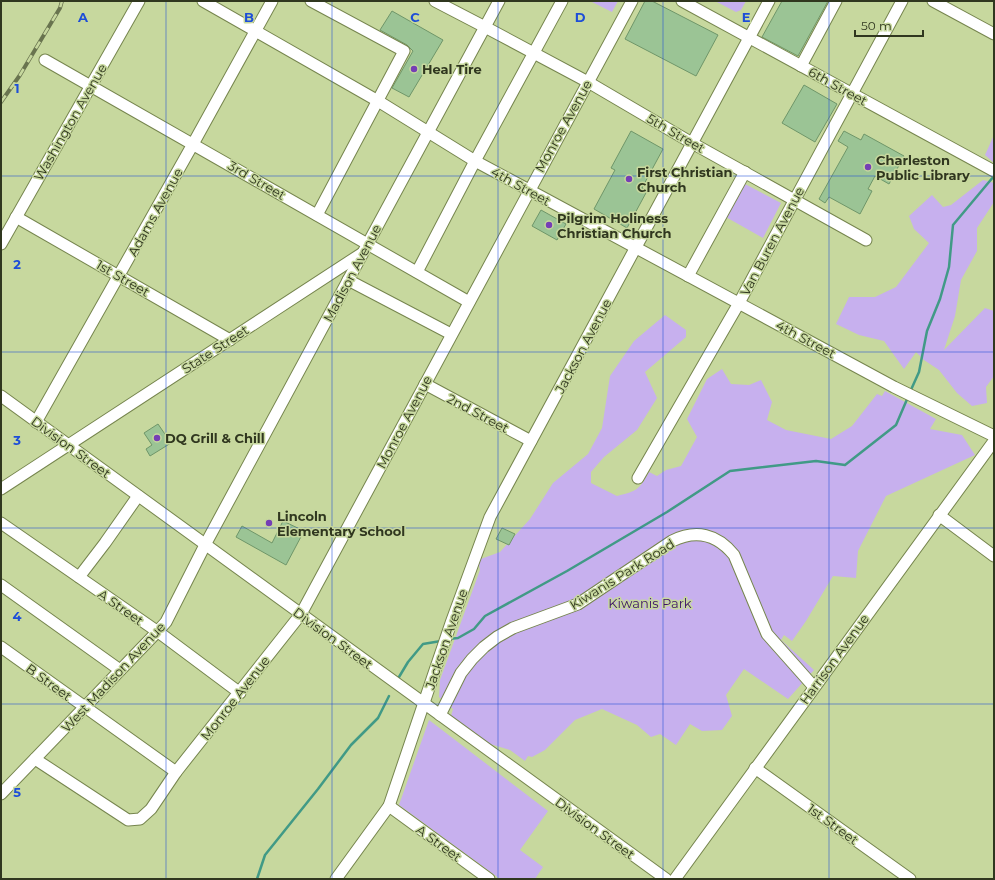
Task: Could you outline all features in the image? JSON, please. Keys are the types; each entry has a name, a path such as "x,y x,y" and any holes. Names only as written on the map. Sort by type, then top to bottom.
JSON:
{"street":[{"name":"Washington Avenue","path":"1,244 139,1"},
{"name":"4th Street","path":"203,1 378,101 475,161 894,387 994,436"},
{"name":"Adams Avenue","path":"36,422 272,1"},
{"path":"311,1 404,51 317,215"},
{"name":"5th Street","path":"435,1 588,82 692,143 866,240"},
{"name":"Madison Avenue","path":"205,545 499,1"},
{"path":"417,272 475,161 562,1"},
{"name":"Monroe Avenue","path":"35,759 128,820 140,819 151,809 176,772 240,693 300,614 632,1"},
{"name":"6th Street","path":"682,1 994,171"},
{"name":"Jackson Avenue","path":"336,879 389,806 442,650 490,517 769,1"},
{"path":"800,66 836,1"},
{"name":"Van Buren Avenue","path":"638,478 738,303 902,1"},
{"path":"934,1 994,34"},
{"name":"3rd Street","path":"44,60 317,215 366,248 417,272 469,302"},
{"path":"688,276 745,172"},
{"name":"1st Street","path":"16,217 230,340"},
{"name":"State Street","path":"1,489 230,340 366,248"},
{"path":"348,280 451,334"},
{"name":"2nd Street","path":"425,384 531,441"},
{"name":"Division Street","path":"1,396 666,879"},
{"name":"Harrison Avenue","path":"675,879 994,441"},
{"path":"79,577 138,496"},
{"path":"939,515 994,556"},
{"name":"A Street","path":"1,523 157,632 240,693"},
{"name":"Kiwanis Park Road","path":"440,715 461,673 472,659 498,637 513,628 578,604 672,541 680,537 690,535 710,537 724,544 734,555 767,634 814,687"},
{"name":"West Madison Avenue","path":"1,794 166,622 205,545"},
{"path":"1,585 120,670"},
{"name":"B Street","path":"1,647 84,708 90,710 176,772"},
{"name":"1st Street","path":"756,768 910,879"},
{"name":"A Street","path":"389,806 489,879"}],"green space":[{"path":"590,1 618,1 612,12"},
{"path":"715,1 746,1 741,10 736,12"},
{"path":"994,135 994,163 985,155"},
{"path":"983,180 994,183 994,202 977,228 977,251 961,280 955,316 944,350 985,308 994,311 994,376 986,387 987,403 972,406 957,393 939,370 924,360 916,352 904,369 884,341 859,335 836,324 849,297 875,297 896,287 929,243 914,229 909,216 932,195 943,207 951,205"},
{"path":"743,183 781,203 763,238 724,216"},
{"name":"Kiwanis Park","path":"665,315 686,330 686,337 645,372 657,398 637,430 604,457 591,472 591,483 617,496 637,489 643,483 649,472 657,476 666,470 681,466 697,437 687,419 707,379 722,369 731,384 749,385 761,380 772,402 767,420 786,430 831,439 852,426 877,394 882,396 885,391 936,419 930,429 962,435 975,455 886,496 858,551 856,578 833,576 792,641 784,635 781,640 814,670 788,699 744,669 726,695 732,716 722,730 702,731 690,724 676,745 660,734 651,737 637,725 602,709 575,720 545,750 532,757 528,756 525,761 510,750 490,744 451,716 453,709 439,697 440,680 480,570 478,560 500,552 530,519 553,483 588,454 602,428 610,376 634,341"},
{"path":"429,720 548,811 520,850 543,867 535,879 500,879 399,805"}],"building":[{"path":"645,1 652,1 718,35 696,76 625,39"},
{"path":"782,1 828,1 798,56 762,37"},
{"name":"Heal Tire","path":"392,11 443,40 409,97 392,88 413,51 407,45 380,30"},
{"path":"804,85 837,104 815,142 782,123"},
{"name":"First Christian Church","path":"631,131 663,149 642,188 647,191 627,228 594,209 615,170 611,168"},
{"name":"Charleston Public Library","path":"844,131 861,140 864,134 904,156 889,184 875,176 868,189 872,191 860,214 829,197 825,203 819,199 848,147 838,141"},
{"name":"Pilgrim Holiness Christian Church","path":"541,210 566,224 557,240 532,226"},
{"name":"DQ Grill & Chill","path":"158,424 171,443 150,456 146,449 152,445 144,433"},
{"path":"283,521 304,531 286,565 236,537 242,526 272,543"},
{"path":"502,528 515,534 509,545 496,539"}],"waterway":[{"path":"910,392 919,372 927,331 940,299 949,267 953,225 994,176"},
{"path":"448,639 458,638 474,629 485,616 567,571 667,512 730,471 816,461 845,465 896,425 908,397"},
{"path":"399,677 408,662 423,644 441,641"},
{"path":"257,879 265,855 351,745 378,718 389,696"}],"railway":[{"path":"1,102 20,75 60,8 62,1"}],"place":[{"name":"Heal Tire","path":"414,69"},
{"name":"Charleston Public Library","path":"868,167"},
{"name":"First Christian Church","path":"629,179"},
{"name":"Pilgrim Holiness Christian Church","path":"549,225"},
{"name":"DQ Grill & Chill","path":"157,438"},
{"name":"Lincoln Elementary School","path":"269,523"}]}
